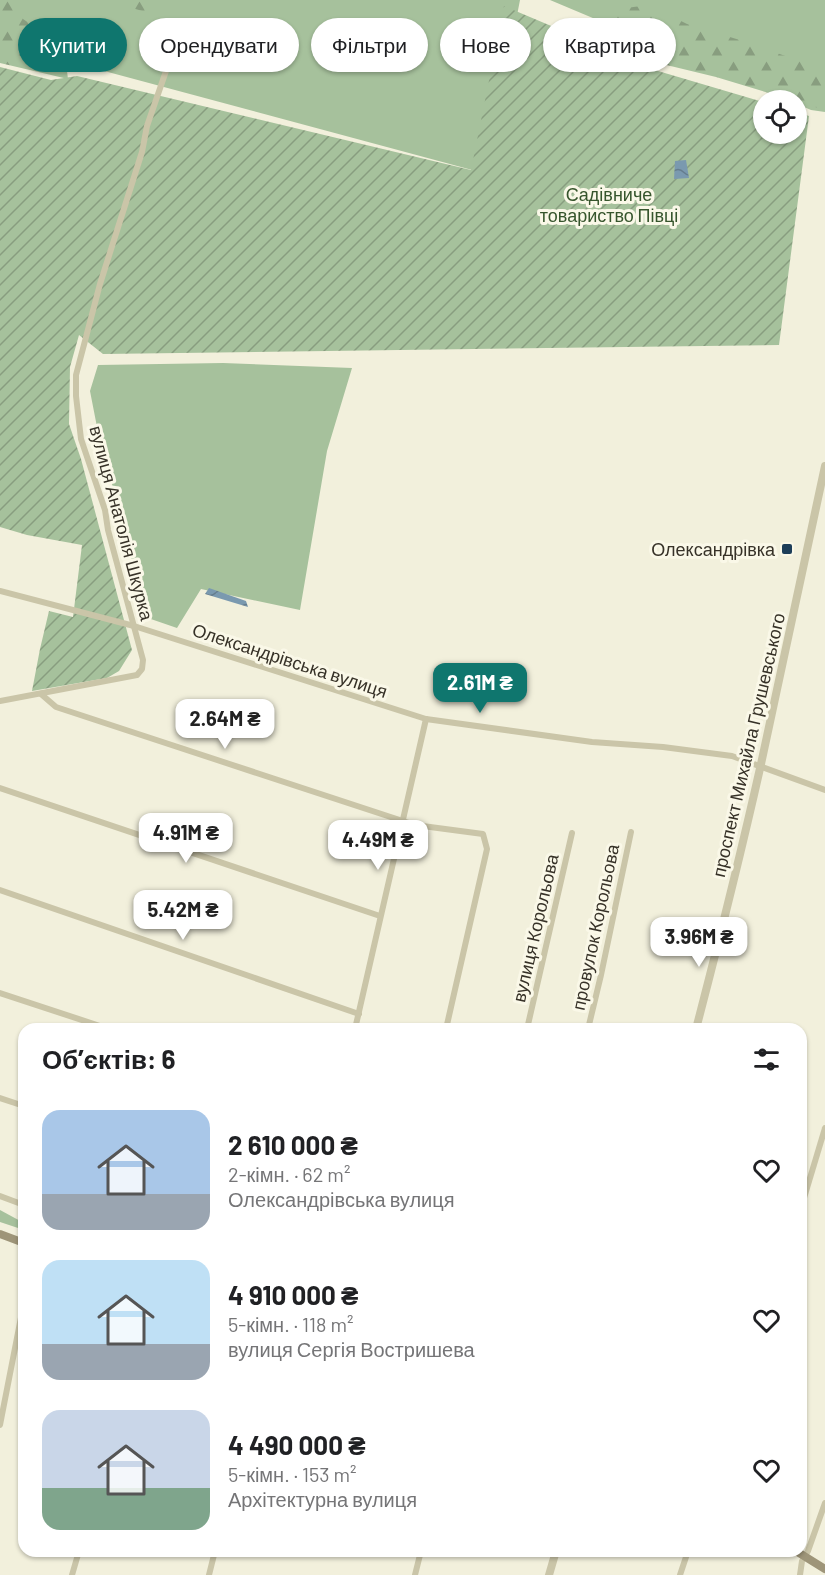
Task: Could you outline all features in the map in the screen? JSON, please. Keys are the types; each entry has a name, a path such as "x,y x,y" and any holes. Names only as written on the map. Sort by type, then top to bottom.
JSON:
{"main road":[{"path":"0,1234 18,1241"},
{"path":"807,1557 825,1569"}],"street":[{"name":"вулиця Анатолія Шкурка","path":"0,701 137,675 142,669 143,660 108,530 105,510 81,439 76,375 103,275 142,152 147,126 166,72"},
{"name":"проспект Михайла Грушевського","path":"698,1023 727,913 738,857 761,766 825,466"},
{"name":"Олександрівська вулиця","path":"0,591 134,626 426,719 592,742 663,747 732,756 825,790"},
{"path":"41,694 56,707 415,825 483,834 487,849 447,1023"},
{"path":"357,1023 426,719"},
{"path":"0,789 380,916"},
{"name":"провулок Корольова","path":"589,1023 631,832"},
{"name":"вулиця Корольова","path":"528,1023 572,833"},
{"path":"0,891 359,1014"},
{"path":"0,993 91,1023"},
{"path":"0,1098 18,1104"},
{"path":"807,1188 825,1128"},
{"path":"0,1197 18,1203"},
{"path":"0,1425 18,1333"},
{"path":"807,1551 825,1503"},
{"path":"72,1575 77,1557"},
{"path":"209,1575 214,1557"},
{"path":"415,1575 420,1557"},
{"path":"549,1575 554,1557"},
{"path":"680,1575 686,1557"},
{"path":"800,1575 804,1557"}],"green space":[{"path":"0,0 520,0 516,18 440,18 440,72 506,72 487,174 108,72 127,72 127,18 18,18 18,48 0,43"},
{"path":"0,0 17,0 23,18 18,18 18,67 0,63"},
{"path":"104,0 137,0 148,5 153,14"},
{"path":"550,0 825,0 825,112 807,108 807,90 764,90 676,53 676,18 593,18"},
{"path":"649,5 675,18 615,18 618,9"},
{"name":"Садівниче товариство Півці","path":"504,6 543,22 543,72 661,72 753,99 753,144 805,144 779,345 103,354 79,335 70,367 69,424 81,459 132,650 119,671 107,678 32,691 49,611 73,617 82,545 27,535 0,527 0,67 51,80 77,76 471,170 491,72 531,72 531,18 502,18"},
{"path":"676,18 825,70 825,110 807,105 807,90 759,90 676,67"},
{"path":"38,72 67,72 68,79"},
{"path":"223,363 352,368 327,451 300,610 201,589 177,628 145,617 90,391 98,365"},
{"path":"0,1210 18,1220 18,1228 0,1222"}],"water":[{"path":"686,160 689,178 674,179 675,161"},
{"path":"209,588 246,601 248,607 205,594"}],"place":[{"name":"Олександрівка","path":"787,549"}]}
